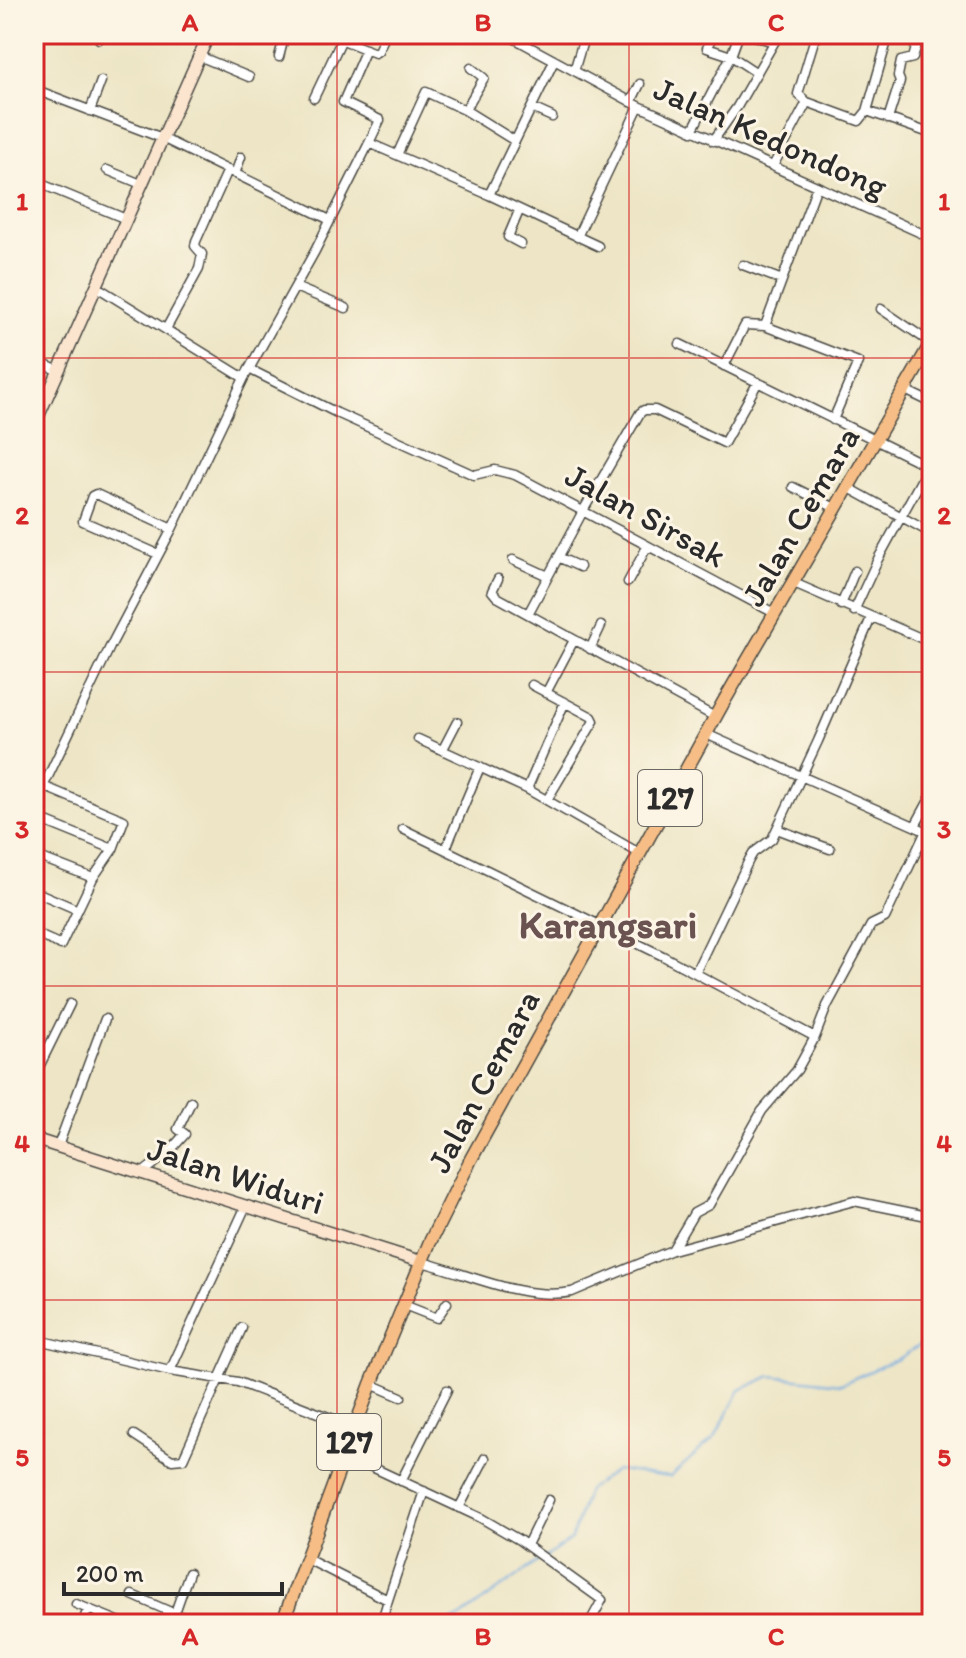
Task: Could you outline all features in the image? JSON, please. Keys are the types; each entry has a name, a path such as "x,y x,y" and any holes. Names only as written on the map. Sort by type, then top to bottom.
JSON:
{"main road":[{"path":"34,426 209,34"},
{"name":"Jalan Cemara","path":"282,1624 371,1384 422,1262 471,1159 715,717 932,343"},
{"name":"Jalan Widuri","path":"34,1139 422,1262"}],"street":[{"path":"279,57 285,34"},
{"path":"328,34 377,52 386,34"},
{"name":"Jalan Kedondong","path":"507,34 635,104 932,238"},
{"path":"574,71 585,34"},
{"path":"713,34 707,48 731,56 757,73"},
{"path":"692,131 739,34"},
{"path":"716,142 777,38 748,34"},
{"path":"816,34 799,96 807,102 857,120 863,119 867,111 889,34"},
{"path":"888,119 900,81 901,61 913,58 918,41 914,34"},
{"path":"314,98 342,39"},
{"path":"34,806 244,378 295,287 380,120 343,102 366,49"},
{"path":"199,56 249,77"},
{"path":"489,195 554,61"},
{"path":"465,110 484,78 471,68"},
{"path":"90,111 101,81"},
{"path":"577,237 635,104 640,84"},
{"path":"39,91 162,138 330,220"},
{"path":"397,155 426,92 465,110 515,141"},
{"path":"773,166 807,102"},
{"path":"532,108 552,117"},
{"path":"867,111 932,134"},
{"path":"369,143 598,246"},
{"path":"166,329 199,269 202,254 195,246 196,241 241,157"},
{"path":"107,170 141,184"},
{"path":"34,181 126,219"},
{"path":"765,326 817,186"},
{"path":"519,211 508,236 521,244"},
{"path":"743,265 782,280"},
{"path":"97,287 244,378"},
{"path":"295,287 346,308"},
{"path":"881,309 932,343"},
{"path":"724,366 745,325 765,326 858,362 833,420"},
{"path":"680,344 930,467 900,516 854,611"},
{"path":"34,360 59,371"},
{"name":"Jalan Sirsak","path":"249,369 474,475 501,470 534,484 776,614"},
{"path":"528,614 625,437 644,410 655,410 724,443 758,382"},
{"path":"905,390 932,403"},
{"path":"793,487 837,509"},
{"path":"849,488 929,532"},
{"path":"158,554 83,521 92,496 96,494 172,529"},
{"path":"628,582 647,547"},
{"path":"558,557 580,567"},
{"path":"513,560 548,576"},
{"path":"841,605 855,571"},
{"path":"498,579 493,594 715,717"},
{"path":"794,583 932,643"},
{"path":"695,973 753,853 771,842 871,618"},
{"path":"590,649 601,626"},
{"path":"546,693 574,640"},
{"path":"532,685 592,717 594,723 547,800"},
{"path":"527,789 565,702"},
{"path":"443,749 457,722"},
{"path":"672,1250 694,1213 709,1205 762,1111 797,1070 871,925 885,918 929,833 706,734"},
{"path":"418,739 527,789 639,853"},
{"path":"446,848 480,767"},
{"path":"34,933 61,945 93,878 113,849 124,818 43,786"},
{"path":"915,826 932,795"},
{"path":"34,817 113,849"},
{"path":"403,829 695,973 815,1037"},
{"path":"777,829 830,849"},
{"path":"34,855 93,878"},
{"path":"34,891 78,910"},
{"path":"34,1077 70,1004"},
{"path":"58,1146 105,1019"},
{"path":"34,1098 34,1110"},
{"path":"141,1174 168,1153 185,1134 178,1129 191,1102"},
{"path":"422,1262 508,1287 559,1295 672,1250 854,1201 932,1217"},
{"path":"170,1371 245,1208"},
{"path":"404,1305 435,1318 440,1316 447,1303"},
{"path":"134,1435 172,1460 183,1459 242,1328"},
{"path":"34,1339 264,1390 354,1427"},
{"path":"371,1384 401,1397"},
{"path":"401,1481 447,1390"},
{"path":"344,1454 459,1508 527,1545 602,1600 589,1624"},
{"path":"459,1508 485,1458"},
{"path":"381,1624 424,1491"},
{"path":"527,1545 549,1500"},
{"path":"307,1559 388,1600"},
{"path":"171,1624 189,1573"},
{"path":"132,1595 198,1624"},
{"path":"76,1604 124,1624"},
{"path":"82,1624 88,1609"}],"waterway":[{"path":"546,1557 571,1539 588,1490 616,1470 670,1477 715,1437 740,1390 771,1376 841,1384 900,1358 926,1341 932,1316"},
{"path":"444,1624 459,1618 540,1560"}],"district":[{"name":"Karangsari","path":"608,925"}]}
